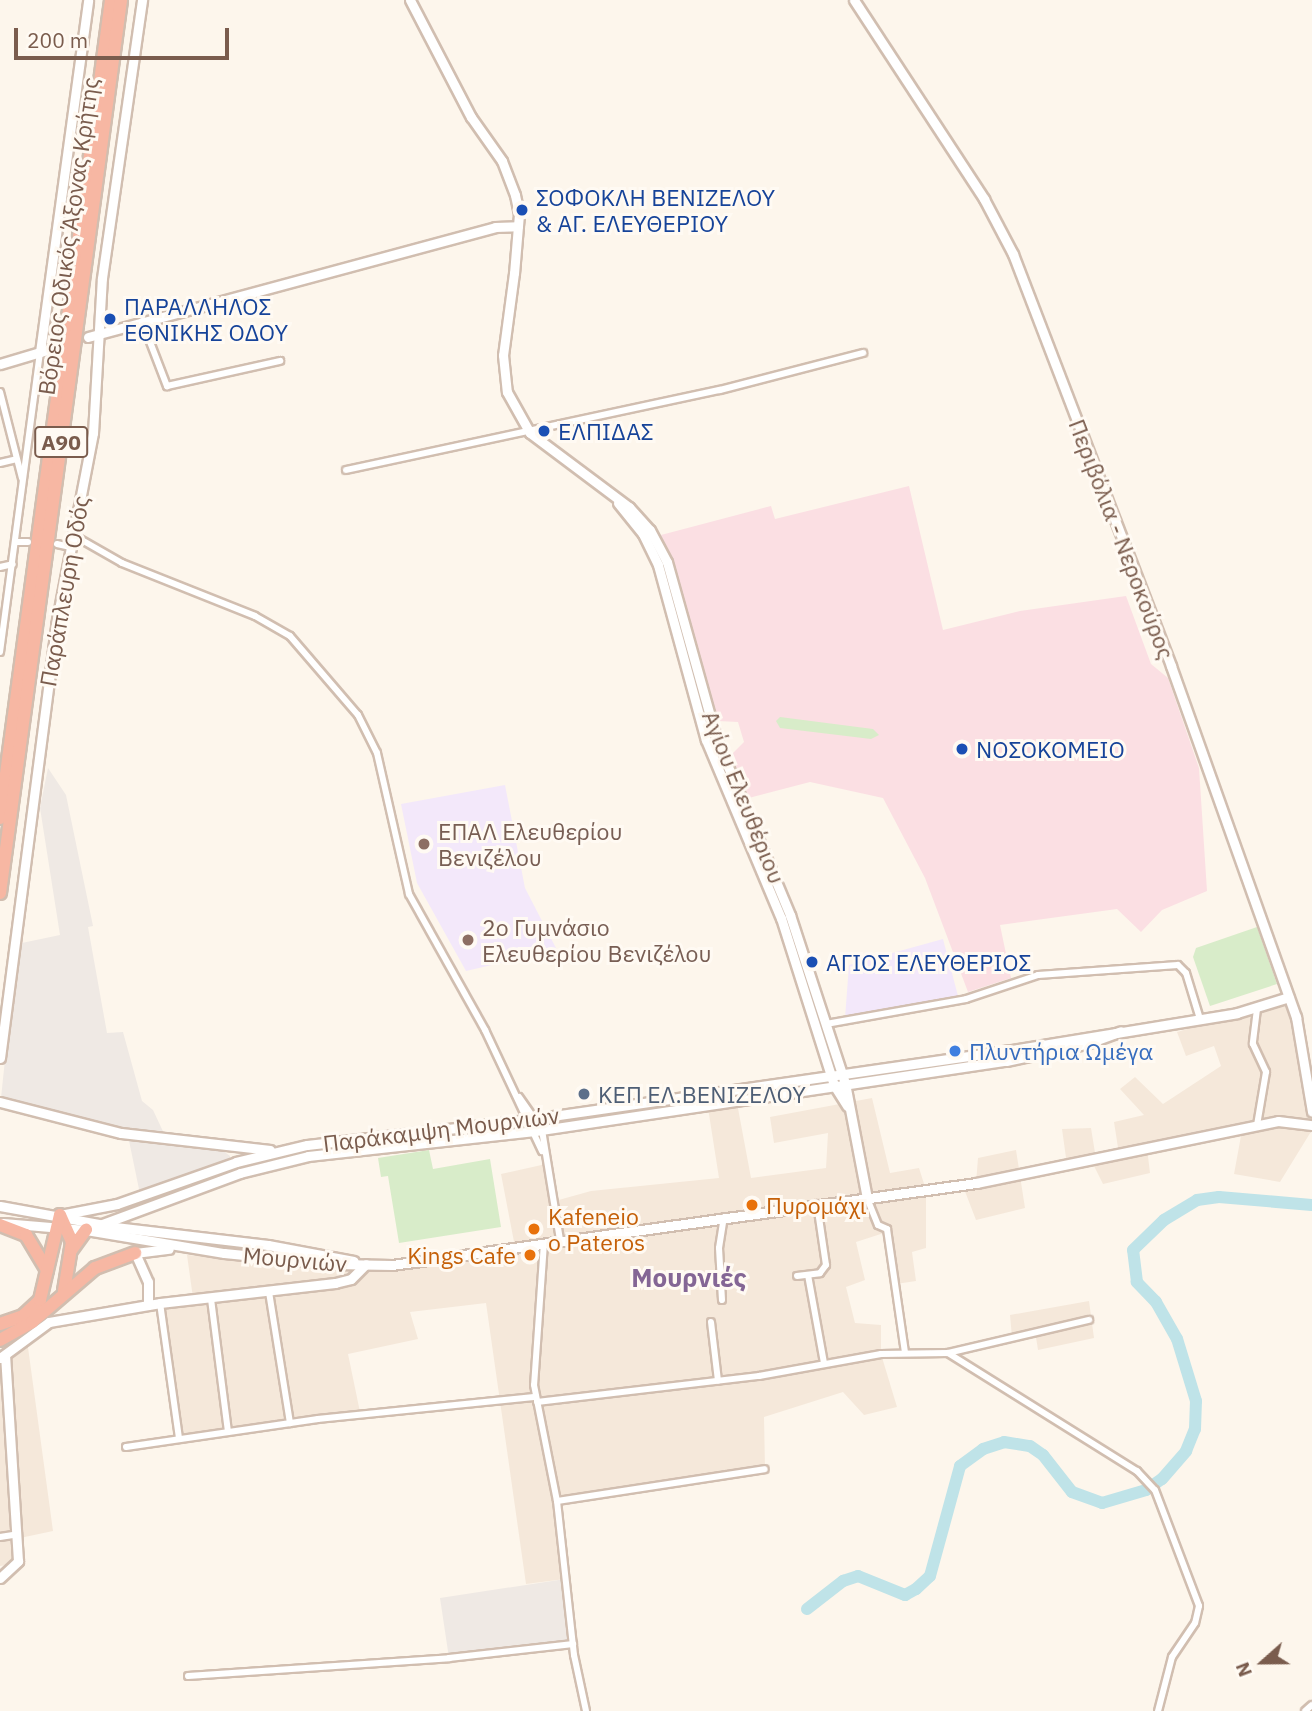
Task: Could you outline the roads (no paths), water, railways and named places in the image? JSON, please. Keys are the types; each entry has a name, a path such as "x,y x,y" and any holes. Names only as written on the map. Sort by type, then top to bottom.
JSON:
{"highway":[{"name":"Βόρειος Οδικός Άξονας Κρήτης","path":"0,818 111,0"},
{"name":"Βόρειος Οδικός Άξονας Κρήτης","path":"0,893 121,0"},
{"path":"60,1297 68,1279 72,1249 62,1223"},
{"path":"0,1324 31,1311 40,1300 62,1223"},
{"path":"0,1224 26,1236 47,1270"},
{"path":"72,1249 91,1227"},
{"path":"0,1340 32,1322 95,1268 135,1253"}],"main road":[{"path":"40,352 88,0"},
{"name":"Παράπλευρη Οδός","path":"0,1058 19,893 70,547 93,433 92,336 142,0"},
{"name":"Αγίου Ελευθέριου","path":"410,0 471,117 502,161 515,195 518,226 502,372 514,410 530,433 605,488 650,530 667,562 716,738 790,915 844,1079 847,1106 867,1198"},
{"name":"Περιβόλια - Νεροκούρος","path":"854,0 984,199 1013,254 1171,666 1289,997 1301,1035 1312,1112"},
{"path":"92,336 495,227 518,226"},
{"path":"0,364 57,347"},
{"name":"Αγίου Ελευθέριου","path":"605,488 643,534 658,565 706,740 781,918 838,1096"},
{"name":"Παράκαμψη Μουρνιών","path":"62,1223 277,1150 844,1079 1257,1009 1289,997"},
{"path":"827,1058 816,1082 838,1096 847,1106"},
{"name":"Παράκαμψη Μουρνιών","path":"91,1227 240,1173 308,1156 542,1130 816,1082"},
{"path":"0,1102 121,1133 277,1150"},
{"path":"0,1578 17,1565 18,1534 13,1434 5,1404 2,1357 43,1324 160,1303 335,1283 351,1279 366,1264 405,1264 1021,1175 1257,1125 1289,1121 1312,1125"},
{"path":"231,1146 240,1173"},
{"path":"0,1206 62,1223"},
{"name":"Μουρνιών","path":"0,1224 62,1223 282,1247 366,1264"},
{"name":"Μουρνιών","path":"62,1223 178,1247 366,1264"},
{"path":"148,1305 148,1282 135,1253 178,1247"}],"street":[{"path":"142,321 167,386 280,361"},
{"path":"0,652 40,352"},
{"path":"346,470 530,433 863,353"},
{"path":"0,392 24,483"},
{"path":"0,463 17,459"},
{"path":"73,534 122,563 272,624 309,655 358,715 377,753 409,894 517,1096 525,1120 542,1151"},
{"path":"16,542 28,542"},
{"path":"57,544 70,547"},
{"path":"0,567 13,564"},
{"path":"826,1024 966,999 1038,975 1178,965 1185,970 1200,1019"},
{"path":"1257,1009 1253,1044 1266,1072 1257,1125"},
{"path":"517,1096 537,1118 542,1130 542,1151 561,1240"},
{"path":"867,1198 877,1225 887,1229 905,1352"},
{"path":"797,1276 820,1273 826,1265 817,1203"},
{"path":"722,1300 719,1248 724,1217"},
{"path":"544,1243 536,1399 558,1501 573,1644 586,1711"},
{"path":"808,1275 824,1363"},
{"path":"269,1292 290,1423"},
{"path":"211,1299 228,1432"},
{"path":"160,1303 179,1439"},
{"path":"126,1447 290,1423 718,1381 905,1352 948,1353 1089,1320"},
{"path":"711,1322 718,1381"},
{"path":"948,1353 1147,1480 1155,1490 1199,1606 1195,1623 1172,1657 1158,1711"},
{"path":"0,1436 13,1434"},
{"path":"558,1501 765,1469"},
{"path":"0,1537 18,1534"},
{"path":"188,1676 449,1658 573,1644"},
{"path":"1305,1711 1312,1705"}],"waterway":[{"path":"807,1609 843,1581 858,1576 905,1595 916,1589 930,1576 960,1466 983,1449 1004,1442 1030,1446 1043,1455 1072,1492 1102,1503 1146,1490 1162,1479 1186,1451 1195,1429 1196,1401 1177,1339 1156,1302 1137,1282 1133,1250 1164,1220 1197,1200 1219,1197 1312,1205"}],"place":[{"name":"ΣΟΦΟΚΛΗ ΒΕΝΙΖΕΛΟΥ & ΑΓ. ΕΛΕΥΘΕΡΙΟΥ","path":"522,210"},
{"name":"ΠΑΡΑΛΛΗΛΟΣ ΕΘΝΙΚΗΣ ΟΔΟΥ","path":"110,319"},
{"name":"ΕΛΠΙΔΑΣ","path":"544,431"},
{"name":"ΝΟΣΟΚΟΜΕΙΟ","path":"962,749"},
{"name":"ΕΠΑΛ Ελευθερίου Βενιζέλου","path":"424,844"},
{"name":"2ο Γυμνάσιο Ελευθερίου Βενιζέλου","path":"468,940"},
{"name":"ΑΓΙΟΣ ΕΛΕΥΘΕΡΙΟΣ","path":"812,962"},
{"name":"Πλυντήρια Ωμέγα","path":"955,1051"},
{"name":"ΚΕΠ ΕΛ.ΒΕΝΙΖΕΛΟΥ","path":"584,1094"},
{"name":"Πυρομάχι","path":"752,1205"},
{"name":"Kafeneio o Pateros","path":"534,1229"},
{"name":"Kings Cafe","path":"530,1255"}],"district":[{"name":"Μουρνιές","path":"689,1278"}]}
